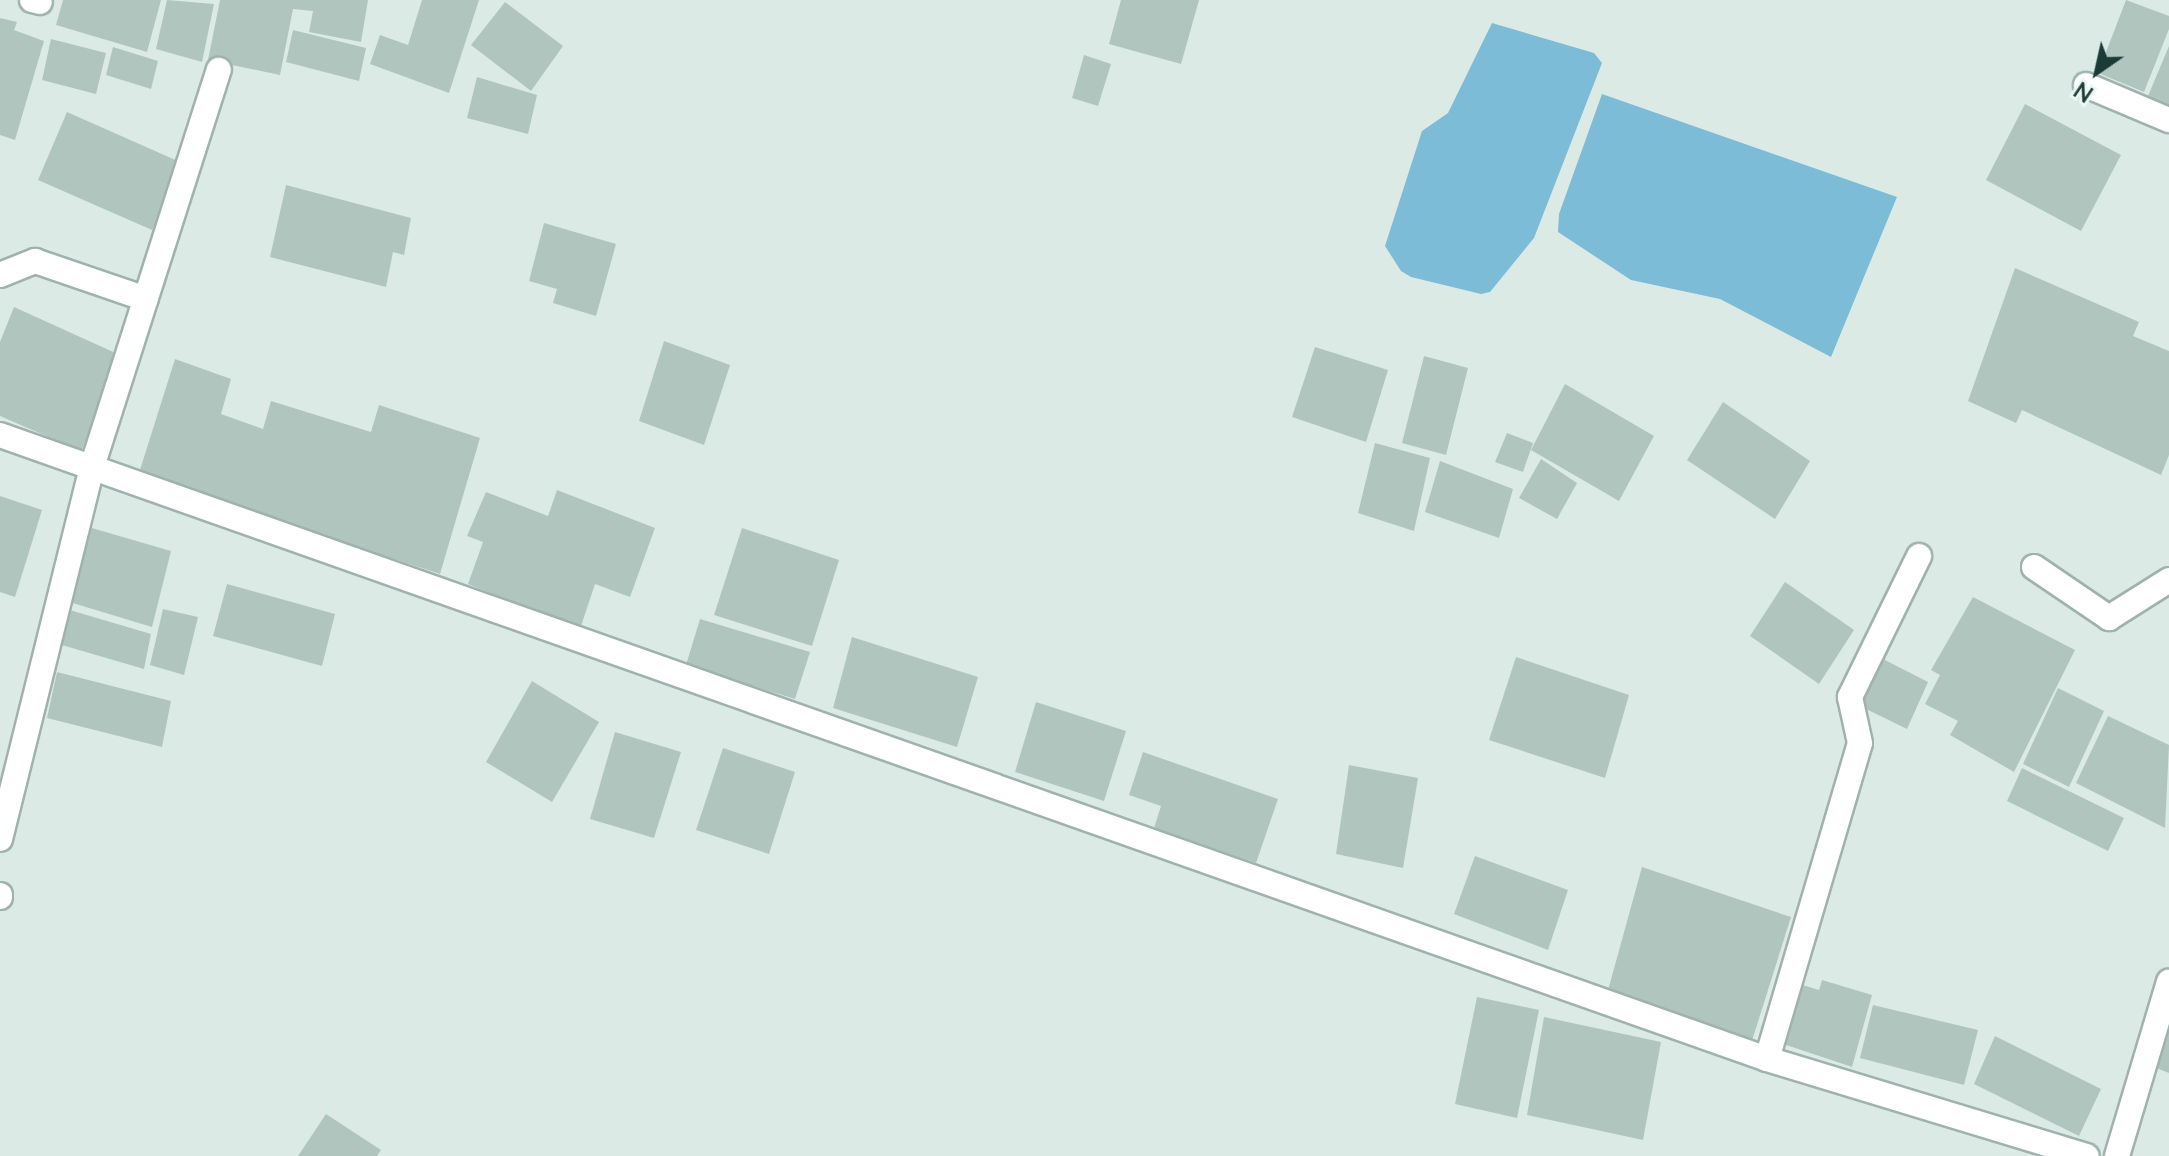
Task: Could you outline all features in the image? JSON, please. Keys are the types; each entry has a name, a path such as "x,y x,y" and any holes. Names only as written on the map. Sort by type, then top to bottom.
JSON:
{"street":[{"path":"0,839 92,467 219,70"},
{"path":"2086,85 2169,120"},
{"path":"0,275 35,261 146,299"},
{"path":"0,435 1767,1059 2087,1156"},
{"path":"1767,1059 1860,743 1850,697 1919,556"},
{"path":"2034,567 2109,618 2169,580"},
{"path":"2117,1156 2169,982"}],"water":[{"path":"1492,23 1594,53 1602,63 1534,238 1490,292 1481,294 1411,277 1401,271 1385,246 1422,131 1448,113"},
{"path":"1602,94 1897,197 1831,357 1720,299 1631,280 1558,232 1559,214"}],"building":[{"path":"63,0 161,0 147,52 56,25"},
{"path":"167,0 214,4 202,62 156,49"},
{"path":"220,0 368,0 361,42 309,32 313,11 293,9 280,75 208,60"},
{"path":"422,0 479,0 449,93 370,64 380,35 408,45"},
{"path":"1121,0 1199,0 1181,64 1109,44"},
{"path":"2126,0 2169,16 2169,29 2144,92 2098,73"},
{"path":"505,2 563,46 531,91 471,45"},
{"path":"0,18 17,22 14,30 44,41 15,140 0,135"},
{"path":"293,30 366,48 359,81 286,62"},
{"path":"51,39 106,53 96,94 42,80"},
{"path":"2169,46 2169,118 2143,108"},
{"path":"113,47 158,61 151,89 106,75"},
{"path":"1084,55 1111,64 1098,106 1072,98"},
{"path":"477,77 537,95 528,134 467,118"},
{"path":"2025,104 2121,155 2081,231 1986,180"},
{"path":"67,112 180,162 152,230 38,180"},
{"path":"286,185 411,218 404,255 393,252 386,287 270,257"},
{"path":"544,223 616,244 596,316 553,303 557,289 529,281"},
{"path":"2015,268 2139,322 2133,336 2169,351 2169,455 2161,475 2022,410 2016,423 1968,401"},
{"path":"14,307 122,356 81,451 0,416 0,342"},
{"path":"664,341 730,365 704,445 639,421"},
{"path":"1315,347 1388,370 1366,442 1292,417"},
{"path":"1424,356 1468,368 1446,455 1402,443"},
{"path":"175,359 231,379 221,414 263,429 271,401 371,432 379,405 480,438 440,574 343,542 341,548 139,473"},
{"path":"1565,384 1654,436 1619,501 1531,450"},
{"path":"1723,402 1810,461 1775,519 1687,460"},
{"path":"1507,433 1533,443 1523,472 1495,462"},
{"path":"1375,443 1430,458 1414,531 1358,513"},
{"path":"1541,459 1577,483 1557,519 1519,498"},
{"path":"1440,461 1513,489 1499,538 1425,512"},
{"path":"557,490 655,528 630,597 595,584 580,629 468,584 483,542 467,536 486,492 548,516"},
{"path":"0,496 42,510 15,597 0,592"},
{"path":"85,526 171,551 152,627 66,601"},
{"path":"742,528 839,560 812,646 714,615"},
{"path":"1785,582 1854,630 1819,684 1750,636"},
{"path":"227,584 335,614 322,666 213,636"},
{"path":"1973,597 2075,650 2014,772 1950,735 1958,721 1925,704 1940,675 1931,670"},
{"path":"63,608 151,634 144,669 55,643"},
{"path":"163,609 198,617 184,675 150,665"},
{"path":"700,619 810,652 795,699 686,665"},
{"path":"852,637 978,677 957,747 833,708"},
{"path":"1516,657 1629,695 1605,778 1489,740"},
{"path":"1881,658 1928,682 1907,729 1860,706"},
{"path":"57,672 171,701 162,747 47,718"},
{"path":"532,681 599,722 552,802 486,762"},
{"path":"2058,688 2104,711 2069,787 2023,764"},
{"path":"1036,702 1126,731 1104,801 1015,772"},
{"path":"2108,716 2169,745 2165,828 2076,783"},
{"path":"615,732 681,752 654,838 590,819"},
{"path":"723,748 795,772 769,854 696,830"},
{"path":"1143,752 1278,799 1256,863 1154,828 1161,806 1129,795"},
{"path":"1349,765 1418,778 1403,868 1336,854"},
{"path":"2022,768 2124,818 2108,851 2007,801"},
{"path":"1475,856 1568,890 1548,950 1454,914"},
{"path":"1642,867 1791,917 1751,1044 1607,994"},
{"path":"1822,980 1872,995 1852,1067 1777,1042 1793,982 1819,990"},
{"path":"1477,997 1539,1010 1517,1118 1455,1104"},
{"path":"2169,1004 2169,1073 2146,1064"},
{"path":"1873,1005 1978,1030 1964,1085 1860,1058"},
{"path":"1544,1017 1661,1042 1643,1140 1527,1115"},
{"path":"1995,1036 2101,1089 2079,1136 1974,1084"},
{"path":"326,1114 381,1150 377,1156 298,1156"}]}
